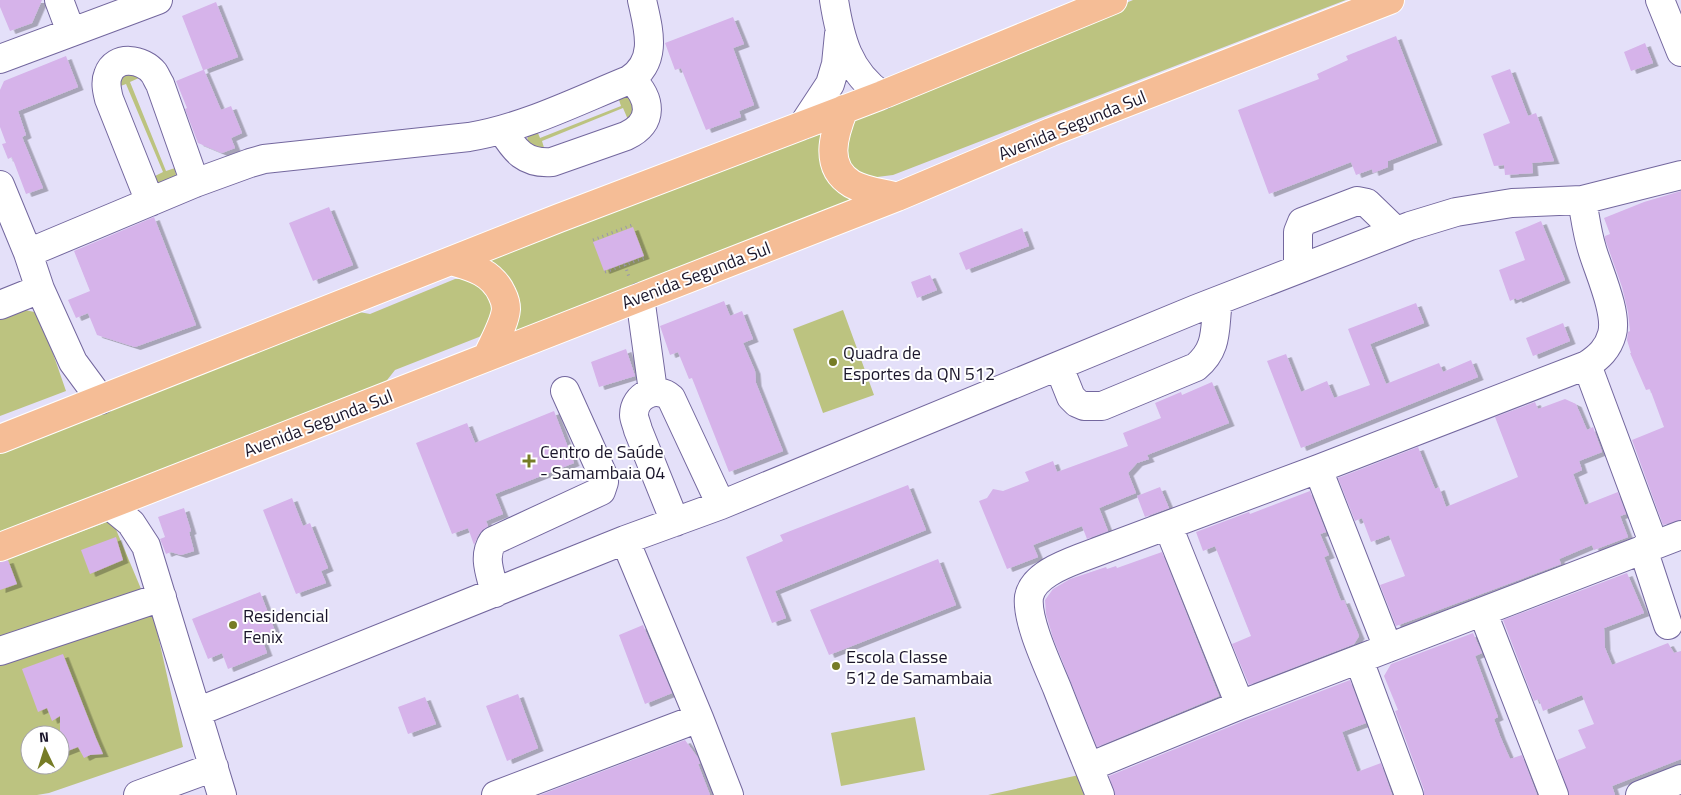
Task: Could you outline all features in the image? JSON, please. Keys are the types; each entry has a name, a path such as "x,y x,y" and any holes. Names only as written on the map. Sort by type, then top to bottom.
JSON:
{"main road":[{"path":"0,439 451,261 844,110 1114,0"},
{"name":"Avenida Segunda Sul","path":"0,547 110,506 897,196 1051,132 1390,0"},
{"path":"844,110 836,128 833,145 835,163 839,172 853,184 897,196"},
{"path":"451,261 483,272 497,284 504,299 505,313 487,357"}],"street":[{"path":"59,0 71,32"},
{"path":"0,59 158,0"},
{"path":"28,253 195,183 250,163 264,159 468,137 502,130 631,79 644,65 649,52 650,42 642,0"},
{"path":"834,0 839,33 849,57 861,78 882,95"},
{"path":"1660,0 1681,52"},
{"path":"803,125 830,84 836,64 839,33"},
{"path":"150,202 109,99 106,85 107,75 112,67 118,63 132,60 147,66 154,73 160,84 195,183"},
{"path":"502,130 520,154 530,160 543,162 552,162 626,136 636,132 644,124 646,116 645,96 631,79"},
{"path":"197,712 625,540 721,505 1218,301 1396,231 1456,212 1512,203 1582,200 1681,176"},
{"path":"0,186 28,253 40,289 89,404"},
{"path":"1100,795 1038,642 1030,612 1029,596 1036,584 1051,570 1083,557 1318,469 1586,365 1600,356 1613,332 1613,319 1591,247 1582,200"},
{"path":"1298,269 1298,232 1302,222 1358,201 1367,203 1396,231"},
{"path":"0,305 40,289"},
{"path":"640,297 652,391"},
{"path":"1059,367 1071,397 1077,403 1084,406 1102,406 1129,396 1196,367 1206,359 1212,348 1218,301"},
{"path":"1586,365 1648,547 1668,625"},
{"path":"495,593 487,558 487,549 493,541 601,491 604,482 602,473 565,391"},
{"path":"675,522 647,453 634,414 638,404 645,395 652,391 660,391 671,398 721,505"},
{"path":"1318,469 1388,648"},
{"path":"148,490 145,518 146,546 222,795"},
{"path":"110,506 131,523 146,546"},
{"path":"1168,526 1240,705"},
{"path":"1088,767 1240,705 1681,535"},
{"path":"625,540 729,795"},
{"path":"0,651 162,597"},
{"path":"1482,612 1554,795"},
{"path":"1359,660 1409,795"},
{"path":"496,795 699,718"},
{"path":"138,795 214,767"},
{"path":"1640,795 1681,779"}],"path":[{"path":"593,240 632,225"},
{"path":"605,272 644,258"}],"green space":[{"path":"1133,0 1346,0 893,175 869,178 852,174 842,137 845,122"},
{"path":"122,71 141,77 130,82 166,171 175,168 175,179 158,184 153,177 163,172 126,84 115,88"},
{"path":"626,93 636,107 629,122 623,108 542,141 545,151 528,145 528,135 535,126 540,138 621,106 617,94"},
{"path":"827,124 820,150 821,160 830,175 857,199 507,336 478,261"},
{"path":"455,279 477,281 494,303 488,330 479,337 395,370 384,384 0,536 0,449 354,311 370,314"},
{"path":"25,310 39,313 66,391 0,416 0,317"},
{"name":"Quadra de Esportes da QN 512","path":"843,310 874,395 823,413 793,329"},
{"path":"112,520 155,622 183,747 49,793 37,795 0,795 0,562"},
{"path":"915,717 925,770 841,786 831,733"},
{"path":"1079,775 1089,795 988,795"}],"building":[{"path":"0,0 42,0 32,23 10,31 0,7"},
{"path":"216,2 238,57 204,70 221,110 231,106 242,133 231,138 235,148 222,153 198,143 176,81 203,70 182,16"},
{"path":"733,17 744,44 733,48 754,105 739,111 741,117 706,130 681,68 675,70 665,43"},
{"path":"1396,36 1437,142 1388,161 1388,167 1373,173 1372,169 1356,175 1351,162 1269,194 1238,110 1319,79 1317,74 1348,60 1346,56"},
{"path":"1645,43 1653,63 1631,71 1624,52"},
{"path":"66,56 78,87 18,111 26,135 22,137 43,188 26,194 12,157 8,159 2,144 6,143 0,127 0,90 4,81"},
{"path":"1510,69 1528,116 1536,113 1554,161 1532,163 1533,173 1505,175 1504,165 1494,166 1483,134 1510,123 1491,76"},
{"path":"1681,191 1681,520 1663,525 1632,440 1664,427 1650,389 1646,390 1630,353 1627,340 1628,332 1630,331 1628,312 1622,287 1605,239 1605,236 1610,234 1604,218 1644,202"},
{"path":"329,207 353,265 313,281 289,223"},
{"path":"154,217 196,325 135,347 97,335 88,313 76,318 68,300 90,291 74,251"},
{"path":"1541,221 1565,280 1517,300 1516,298 1510,301 1499,270 1525,260 1515,232"},
{"path":"633,227 644,256 604,271 593,242"},
{"path":"1022,228 1029,246 966,270 959,253"},
{"path":"930,275 937,290 917,298 911,282"},
{"path":"724,301 730,316 742,311 753,339 743,343 755,371 756,383 783,451 729,472 692,378 689,379 678,352 670,355 660,326"},
{"path":"1416,303 1424,323 1370,344 1386,384 1439,363 1443,372 1471,360 1478,377 1301,448 1267,361 1286,354 1301,392 1327,381 1334,398 1370,385 1348,329"},
{"path":"1563,323 1570,341 1533,356 1526,338"},
{"path":"626,349 635,376 599,387 591,362"},
{"path":"1212,382 1229,423 1147,455 1149,459 1137,463 1128,473 1136,493 1099,508 1108,531 1087,539 1082,526 1033,545 1038,557 1007,569 979,501 987,498 993,489 1003,491 1029,481 1025,472 1053,461 1057,472 1128,446 1123,433 1161,418 1155,403 1181,392 1182,395"},
{"path":"1565,399 1576,404 1587,430 1593,427 1602,452 1579,461 1582,470 1573,474 1585,505 1618,492 1626,514 1620,516 1628,537 1594,550 1592,545 1559,559 1561,564 1396,626 1380,585 1405,576 1389,535 1371,542 1362,518 1355,521 1338,478 1418,447 1435,489 1439,487 1446,507 1518,477 1495,417 1535,402 1538,409"},
{"path":"554,411 574,463 495,494 503,514 486,521 488,526 479,534 474,545 468,528 452,534 416,443 467,423 475,443"},
{"path":"908,485 926,530 775,591 786,618 772,623 746,557 783,541 780,535"},
{"path":"1160,487 1169,508 1145,517 1137,496"},
{"path":"1310,491 1326,532 1320,534 1329,555 1324,557 1341,601 1344,600 1359,636 1354,644 1249,685 1232,644 1251,636 1215,546 1203,551 1196,532"},
{"path":"292,498 303,526 310,523 328,568 321,571 326,583 296,594 263,510"},
{"path":"184,508 191,531 189,532 194,551 181,555 171,552 166,554 160,539 165,537 158,517"},
{"path":"116,537 123,560 90,574 81,550"},
{"path":"1162,552 1219,696 1097,747 1053,638 1046,614 1045,600 1053,589 1070,579 1106,567 1107,569 1116,566 1117,568"},
{"path":"938,559 956,605 829,655 810,610"},
{"path":"8,560 17,584 0,590 0,562"},
{"path":"1627,573 1644,613 1604,628 1605,648 1612,665 1668,643 1674,653 1681,651 1681,759 1612,786 1615,795 1569,795 1557,760 1586,748 1578,730 1594,724 1582,695 1543,711 1539,699 1534,701 1503,620"},
{"name":"Residencial Fenix","path":"260,592 275,631 261,637 267,653 228,669 222,653 208,659 192,619"},
{"path":"643,625 672,693 645,704 619,635"},
{"path":"1473,633 1482,653 1475,656 1498,717 1494,719 1500,736 1510,759 1522,755 1537,795 1424,795 1424,790 1395,711 1398,710 1384,676 1391,664"},
{"path":"63,654 103,754 90,755 84,758 78,747 70,750 70,725 60,725 60,716 52,721 47,708 38,712 22,669"},
{"path":"1350,680 1366,723 1342,732 1357,772 1381,763 1392,795 1115,795 1109,776"},
{"path":"518,694 538,748 507,761 486,706"},
{"path":"425,697 436,724 408,734 398,707"},
{"path":"685,740 698,758 700,764 698,764 710,795 540,795"}],"place":[{"name":"Quadra de Esportes da QN 512","path":"833,362"},
{"name":"Centro de Saúde - Samambaia 04","path":"529,461"},
{"name":"Residencial Fenix","path":"233,625"},
{"name":"Escola Classe 512 de Samambaia","path":"836,666"}]}
